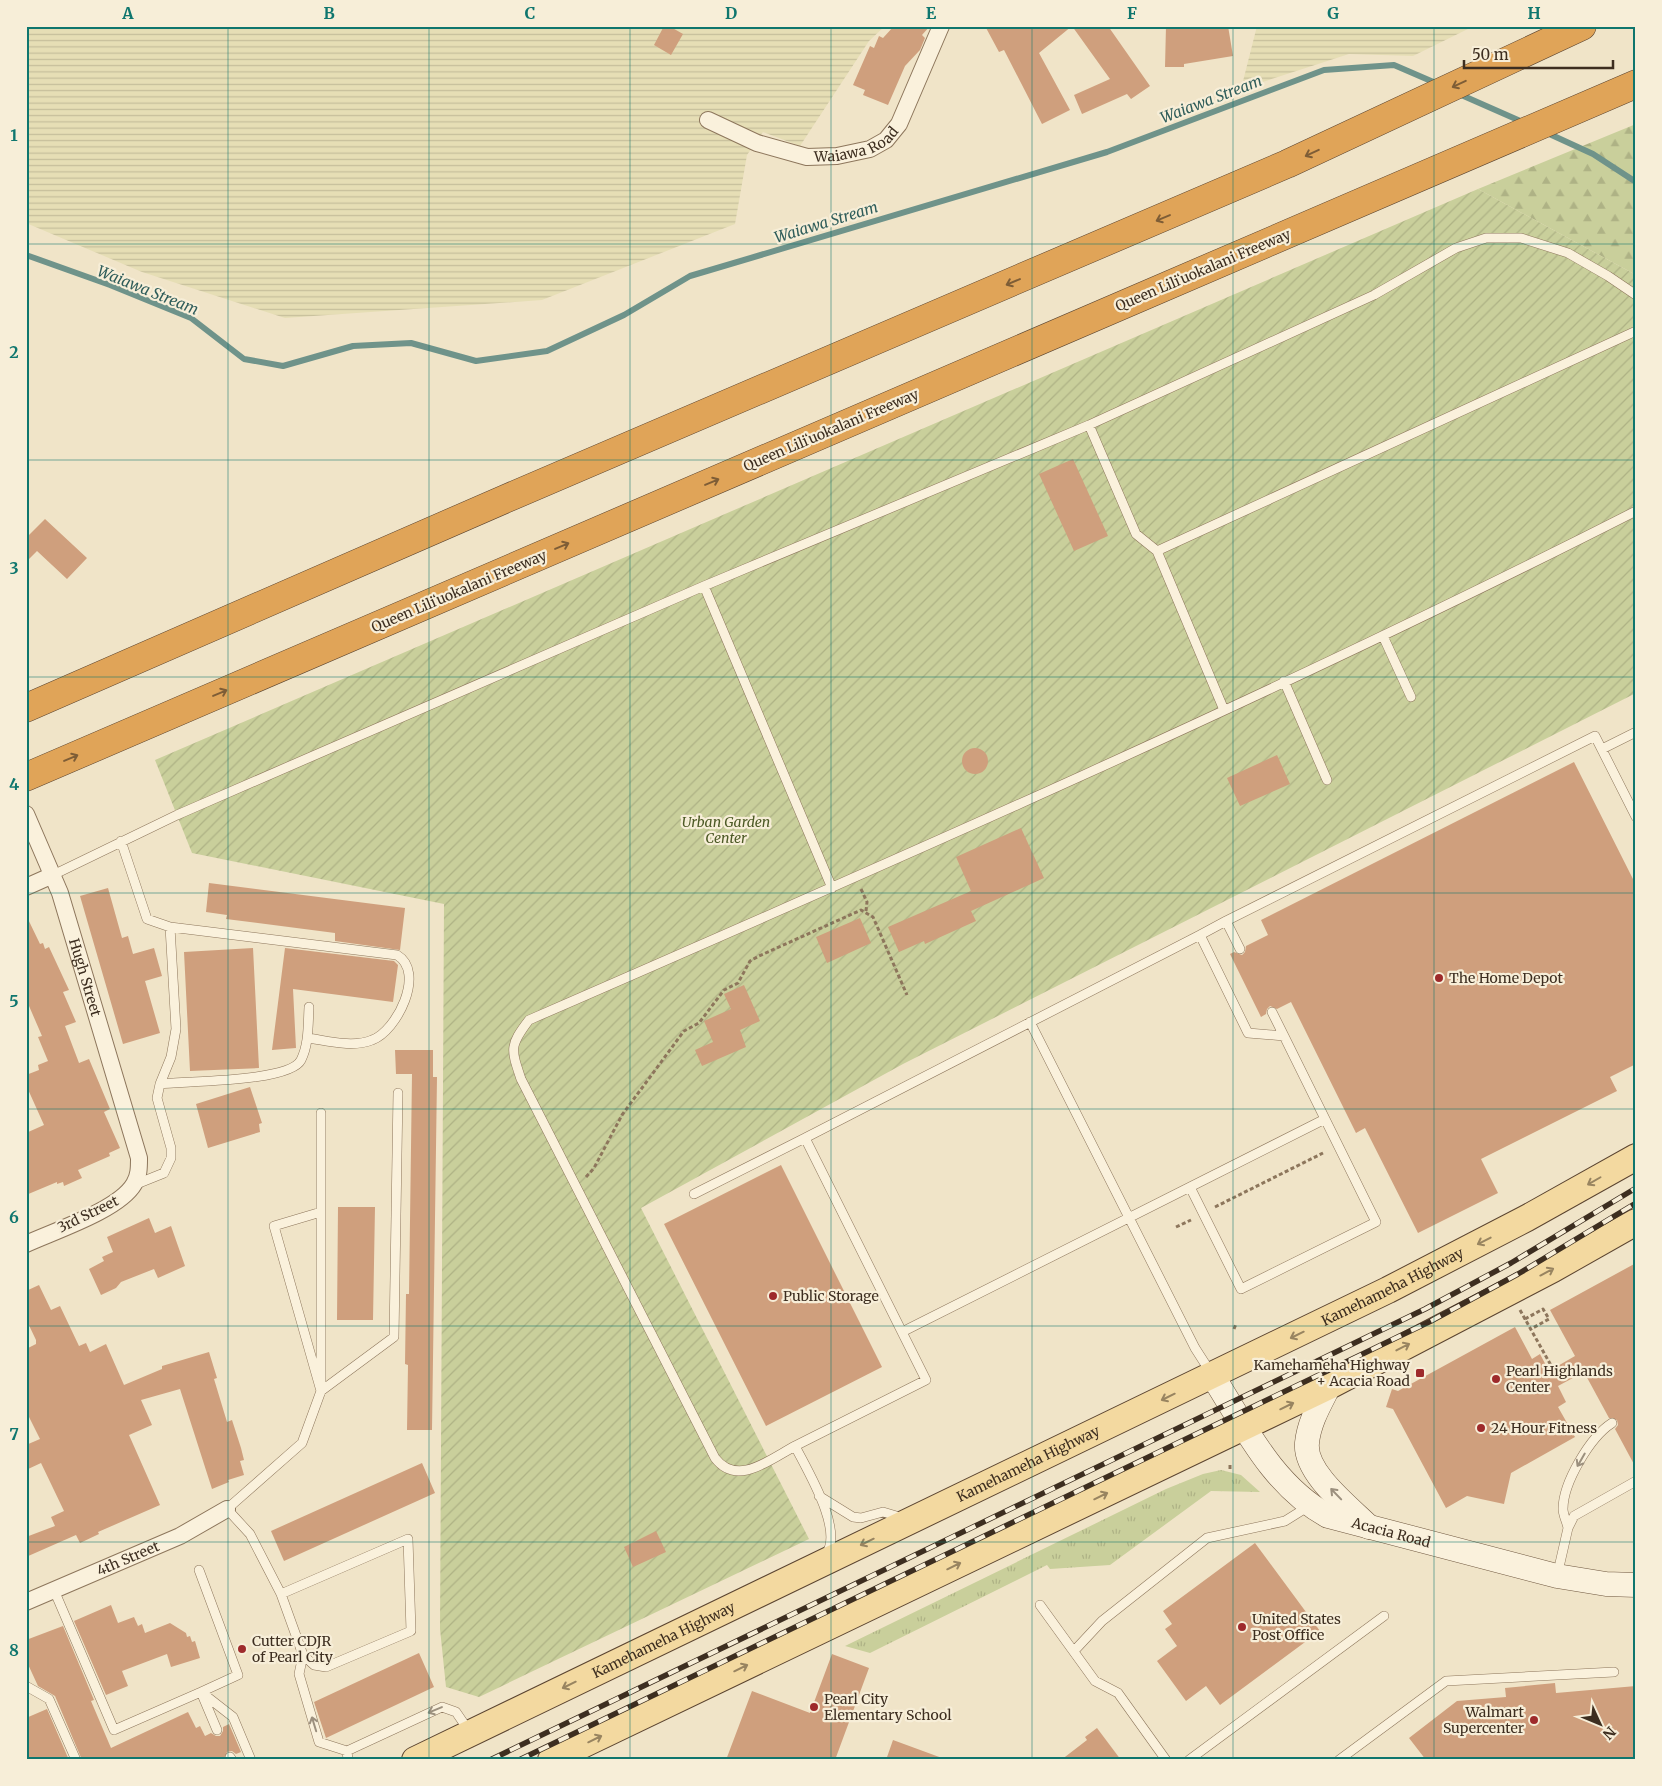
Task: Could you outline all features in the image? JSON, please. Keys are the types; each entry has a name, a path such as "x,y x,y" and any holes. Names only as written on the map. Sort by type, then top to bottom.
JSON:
{"highway":[{"path":"26,708 514,495 1287,164 1582,26"},
{"name":"Queen Liliʻuokalani Freeway","path":"26,777 1636,84"}],"main road":[{"name":"Kamehameha Highway","path":"415,1760 1388,1290 1519,1223 1636,1156"},
{"path":"551,1760 1329,1386 1553,1269 1636,1222"},
{"name":"Acacia Road","path":"1212,1376 1277,1474 1309,1506 1328,1516 1370,1529 1557,1576 1606,1584 1636,1585"},
{"path":"1329,1386 1313,1419 1307,1445 1308,1460 1317,1474 1370,1529"}],"street":[{"name":"Waiawa Road","path":"708,120 757,143 807,156 837,156 870,149 886,140 899,124 941,26"},
{"name":"Hugh Street","path":"26,814 53,875 136,1144 139,1168 134,1185"},
{"path":"26,887 53,875"},
{"name":"3rd Street","path":"26,1244 107,1208 126,1195 134,1185"},
{"name":"4th Street","path":"26,1602 180,1536 227,1509"}],"lane":[{"path":"53,875 177,815 704,586 1089,425 1374,295 1456,248 1486,238 1521,238 1568,253 1636,295"},
{"path":"1157,551 1636,332"},
{"path":"1089,425 1136,534 1157,551 1224,710"},
{"path":"805,1138 926,1380 749,1470 734,1472 722,1467 710,1449 521,1079 513,1054 515,1038 529,1020 832,888 1224,710 1511,575 1636,511"},
{"path":"704,586 832,888"},
{"path":"1382,636 1411,697"},
{"path":"1284,682 1327,780"},
{"path":"1602,749 1636,732"},
{"path":"694,1194 1226,921 1595,736 1636,817"},
{"path":"121,841 147,919 170,927 397,955 404,959 409,973 405,1002 400,1013 385,1031 374,1040 359,1044 308,1038"},
{"path":"1226,921 1240,949"},
{"path":"134,1185 164,1172 171,1158 171,1148 157,1098 160,1084 171,1057 176,1029 170,927"},
{"path":"1200,935 1248,1033 1284,1036"},
{"path":"160,1084 271,1076 290,1071 301,1062 308,1038 309,1008"},
{"path":"1190,1187 1241,1289 1376,1222 1272,1012"},
{"path":"1030,1022 1130,1216 1195,1348 1212,1376"},
{"path":"322,1391 394,1337 398,1093"},
{"path":"280,1594 408,1539 411,1631 326,1668 314,1665 303,1655 280,1594 250,1534 227,1509 302,1443 322,1391 321,1113"},
{"path":"902,1332 1325,1119"},
{"path":"321,1212 274,1226 322,1391"},
{"path":"1568,1528 1563,1509 1573,1472 1588,1447 1602,1429 1612,1423"},
{"path":"794,1446 819,1496 831,1531 831,1547 817,1566"},
{"path":"1557,1576 1568,1528 1574,1516 1636,1481"},
{"path":"819,1496 854,1518 883,1512 911,1520"},
{"path":"1074,1651 1102,1621 1207,1538 1284,1521 1309,1506"},
{"path":"54,1590 114,1730 238,1675 199,1570"},
{"path":"1040,1605 1095,1681 1118,1693 1166,1760"},
{"path":"1189,1760 1384,1616"},
{"path":"303,1655 299,1674 319,1742 348,1756 442,1707 456,1712 470,1733"},
{"path":"1339,1760 1446,1682 1614,1672"},
{"path":"26,1686 49,1699 76,1760"},
{"path":"201,1692 217,1730"},
{"path":"201,1692 233,1717 251,1760"}],"path":[{"path":"862,890 867,902 866,911"},
{"path":"573,1182 586,1177 594,1168 622,1116 684,1031 699,1023 724,990 738,984 750,961 861,910 866,911 873,917 907,996"},
{"path":"1212,1209 1323,1152"},
{"path":"1176,1227 1194,1218"},
{"path":"1520,1310 1553,1369"},
{"path":"1525,1319 1543,1310 1549,1319 1531,1329"},
{"path":"1234,1329 1236,1324"}],"shaded area":[{"path":"26,26 885,26 869,41 800,146 763,132 747,155 735,224 542,300 285,318 142,272 26,223"},
{"path":"1257,26 1474,26 1413,56 1349,54 1241,89"}],"green space":[{"path":"1636,124 1636,275 1478,189"},
{"name":"Urban Garden Center","path":"1478,189 1636,275 1636,693 903,1064 641,1208 809,1539 479,1697 446,1687 440,1629 444,904 192,853 155,760"},
{"path":"1221,1470 1241,1475 1260,1492 1211,1491 1110,1565 1050,1569 1047,1565 870,1653 845,1646 1166,1489 1203,1474"}],"building":[{"path":"664,26 669,26 683,34 671,55 654,45"},
{"path":"894,26 930,26 922,35 925,38 920,50 905,66 888,105 863,95 865,90 853,85 870,46 874,48 879,36 883,38"},
{"path":"985,26 1072,26 1039,53 1070,110 1042,124 1004,50 999,52"},
{"path":"1072,26 1108,26 1150,86 1131,99 1127,94 1082,114 1074,95 1110,79"},
{"path":"1166,26 1228,26 1233,56 1184,64 1184,67 1165,67"},
{"path":"1073,459 1108,536 1074,551 1039,474"},
{"path":"45,519 87,558 67,579 37,551 26,562 26,538"},
{"path":"975,748 984,752 988,761 984,770 975,774 966,770 962,761 966,752"},
{"path":"1277,755 1290,784 1240,806 1227,778"},
{"name":"The Home Depot","path":"1574,762 1636,885 1636,1064 1610,1077 1617,1091 1481,1159 1498,1193 1418,1233 1365,1128 1356,1133 1291,1002 1277,1009 1270,1006 1266,1014 1261,1017 1230,954 1234,952 1242,955 1245,952 1246,946 1268,935 1261,920"},
{"path":"1021,828 1044,878 971,911 976,921 925,944 924,941 899,952 888,927 971,891 956,857"},
{"path":"209,883 405,908 400,950 335,941 335,933 226,919 227,915 206,912"},
{"path":"108,888 122,938 128,936 133,954 154,948 162,976 145,981 160,1033 123,1044 80,896"},
{"path":"26,915 40,944 43,943 45,949 49,947 69,990 63,992 76,1022 65,1026 79,1063 89,1059 110,1109 104,1112 120,1148 109,1153 110,1156 78,1170 82,1178 64,1186 63,1182 57,1184 57,1182 26,1195 26,1133 44,1125 26,1085 26,1075 39,1070 38,1065 48,1061 38,1037 42,1036 26,999"},
{"path":"860,918 871,943 827,963 816,937"},
{"path":"253,948 259,1068 190,1071 184,952"},
{"path":"285,948 394,961 398,965 393,1002 293,989 296,1048 272,1050"},
{"path":"744,985 760,1021 740,1030 746,1047 702,1066 695,1050 713,1042 704,1021 731,1009 724,994"},
{"path":"395,1050 433,1050 433,1077 437,1077 432,1430 407,1430 408,1365 405,1364 406,1294 409,1294 412,1074 396,1074"},
{"path":"250,1087 262,1123 259,1124 260,1132 208,1148 196,1104"},
{"name":"Public Storage","path":"781,1165 882,1367 766,1426 664,1224"},
{"path":"338,1207 375,1207 373,1320 337,1320"},
{"path":"149,1218 155,1233 171,1226 185,1266 158,1278 154,1269 121,1282 116,1288 101,1295 89,1269 104,1261 102,1257 113,1252 107,1237"},
{"name":"Pearl Highlands Center","path":"1636,1263 1636,1468 1615,1429 1618,1425 1617,1420 1609,1418 1584,1372 1558,1386 1566,1402 1558,1407 1575,1437 1511,1473 1504,1504 1467,1496 1446,1508 1393,1409 1386,1407 1392,1389 1398,1391 1515,1327 1532,1359 1540,1354 1549,1371 1575,1356 1550,1310"},
{"path":"39,1285 51,1310 60,1306 79,1346 86,1343 90,1352 106,1344 124,1385 162,1369 162,1366 209,1352 217,1378 214,1379 227,1422 232,1420 241,1448 244,1460 240,1461 244,1475 228,1480 229,1482 212,1489 180,1389 141,1400 152,1425 129,1435 160,1505 98,1532 99,1534 80,1543 76,1535 26,1557 26,1537 55,1526 51,1517 64,1511 41,1463 26,1470 26,1445 40,1439 26,1411 26,1349 36,1344 36,1340 26,1319 26,1291"},
{"path":"422,1463 435,1493 284,1561 271,1531"},
{"path":"656,1531 666,1552 633,1567 624,1547"},
{"name":"United States Post Office","path":"1255,1543 1320,1631 1220,1705 1206,1686 1186,1701 1157,1661 1177,1646 1165,1629 1172,1624 1163,1611"},
{"path":"111,1605 118,1623 134,1617 138,1626 142,1624 145,1633 170,1623 186,1633 187,1637 190,1636 192,1642 195,1641 200,1658 171,1667 167,1654 122,1671 128,1686 106,1695 74,1621"},
{"path":"63,1626 94,1700 91,1701 111,1748 188,1712 196,1728 200,1726 205,1736 211,1733 220,1736 223,1727 229,1724 241,1752 236,1754 232,1751 227,1752 224,1760 82,1760 55,1696 38,1686 26,1660 26,1640"},
{"path":"419,1653 434,1687 326,1738 314,1702"},
{"path":"832,1654 869,1668 835,1760 726,1760 752,1691 810,1713"},
{"name":"Walmart Supercenter","path":"1555,1683 1556,1693 1636,1686 1636,1760 1426,1760 1409,1738 1457,1701 1506,1697 1505,1688"},
{"path":"47,1709 69,1760 26,1760 26,1718"},
{"path":"1097,1728 1121,1760 1061,1760 1087,1740 1085,1737"},
{"path":"893,1740 942,1758 941,1760 886,1760"}],"waterway":[{"name":"Waiawa Stream","path":"26,255 110,285 191,318 244,359 283,366 353,346 411,343 476,361 547,351 624,315 690,276 1107,152 1324,70 1394,65 1438,84"},
{"name":"Waiawa Stream","path":"1459,94 1525,123"},
{"name":"Waiawa Stream","path":"1545,132 1593,154 1636,182"}],"railway":[{"path":"490,1760 1425,1309 1511,1263 1636,1188"},
{"path":"519,1760 1431,1321 1518,1274 1636,1203"}],"place":[{"name":"The Home Depot","path":"1439,978"},
{"name":"Public Storage","path":"773,1296"},
{"name":"Kamehameha Highway + Acacia Road","path":"1420,1373"},
{"name":"Pearl Highlands Center","path":"1496,1379"},
{"name":"24 Hour Fitness","path":"1481,1428"},
{"name":"United States Post Office","path":"1242,1627"},
{"name":"Cutter CDJR of Pearl City","path":"242,1649"},
{"name":"Pearl City Elementary School","path":"814,1707"},
{"name":"Walmart Supercenter","path":"1534,1720"}]}
